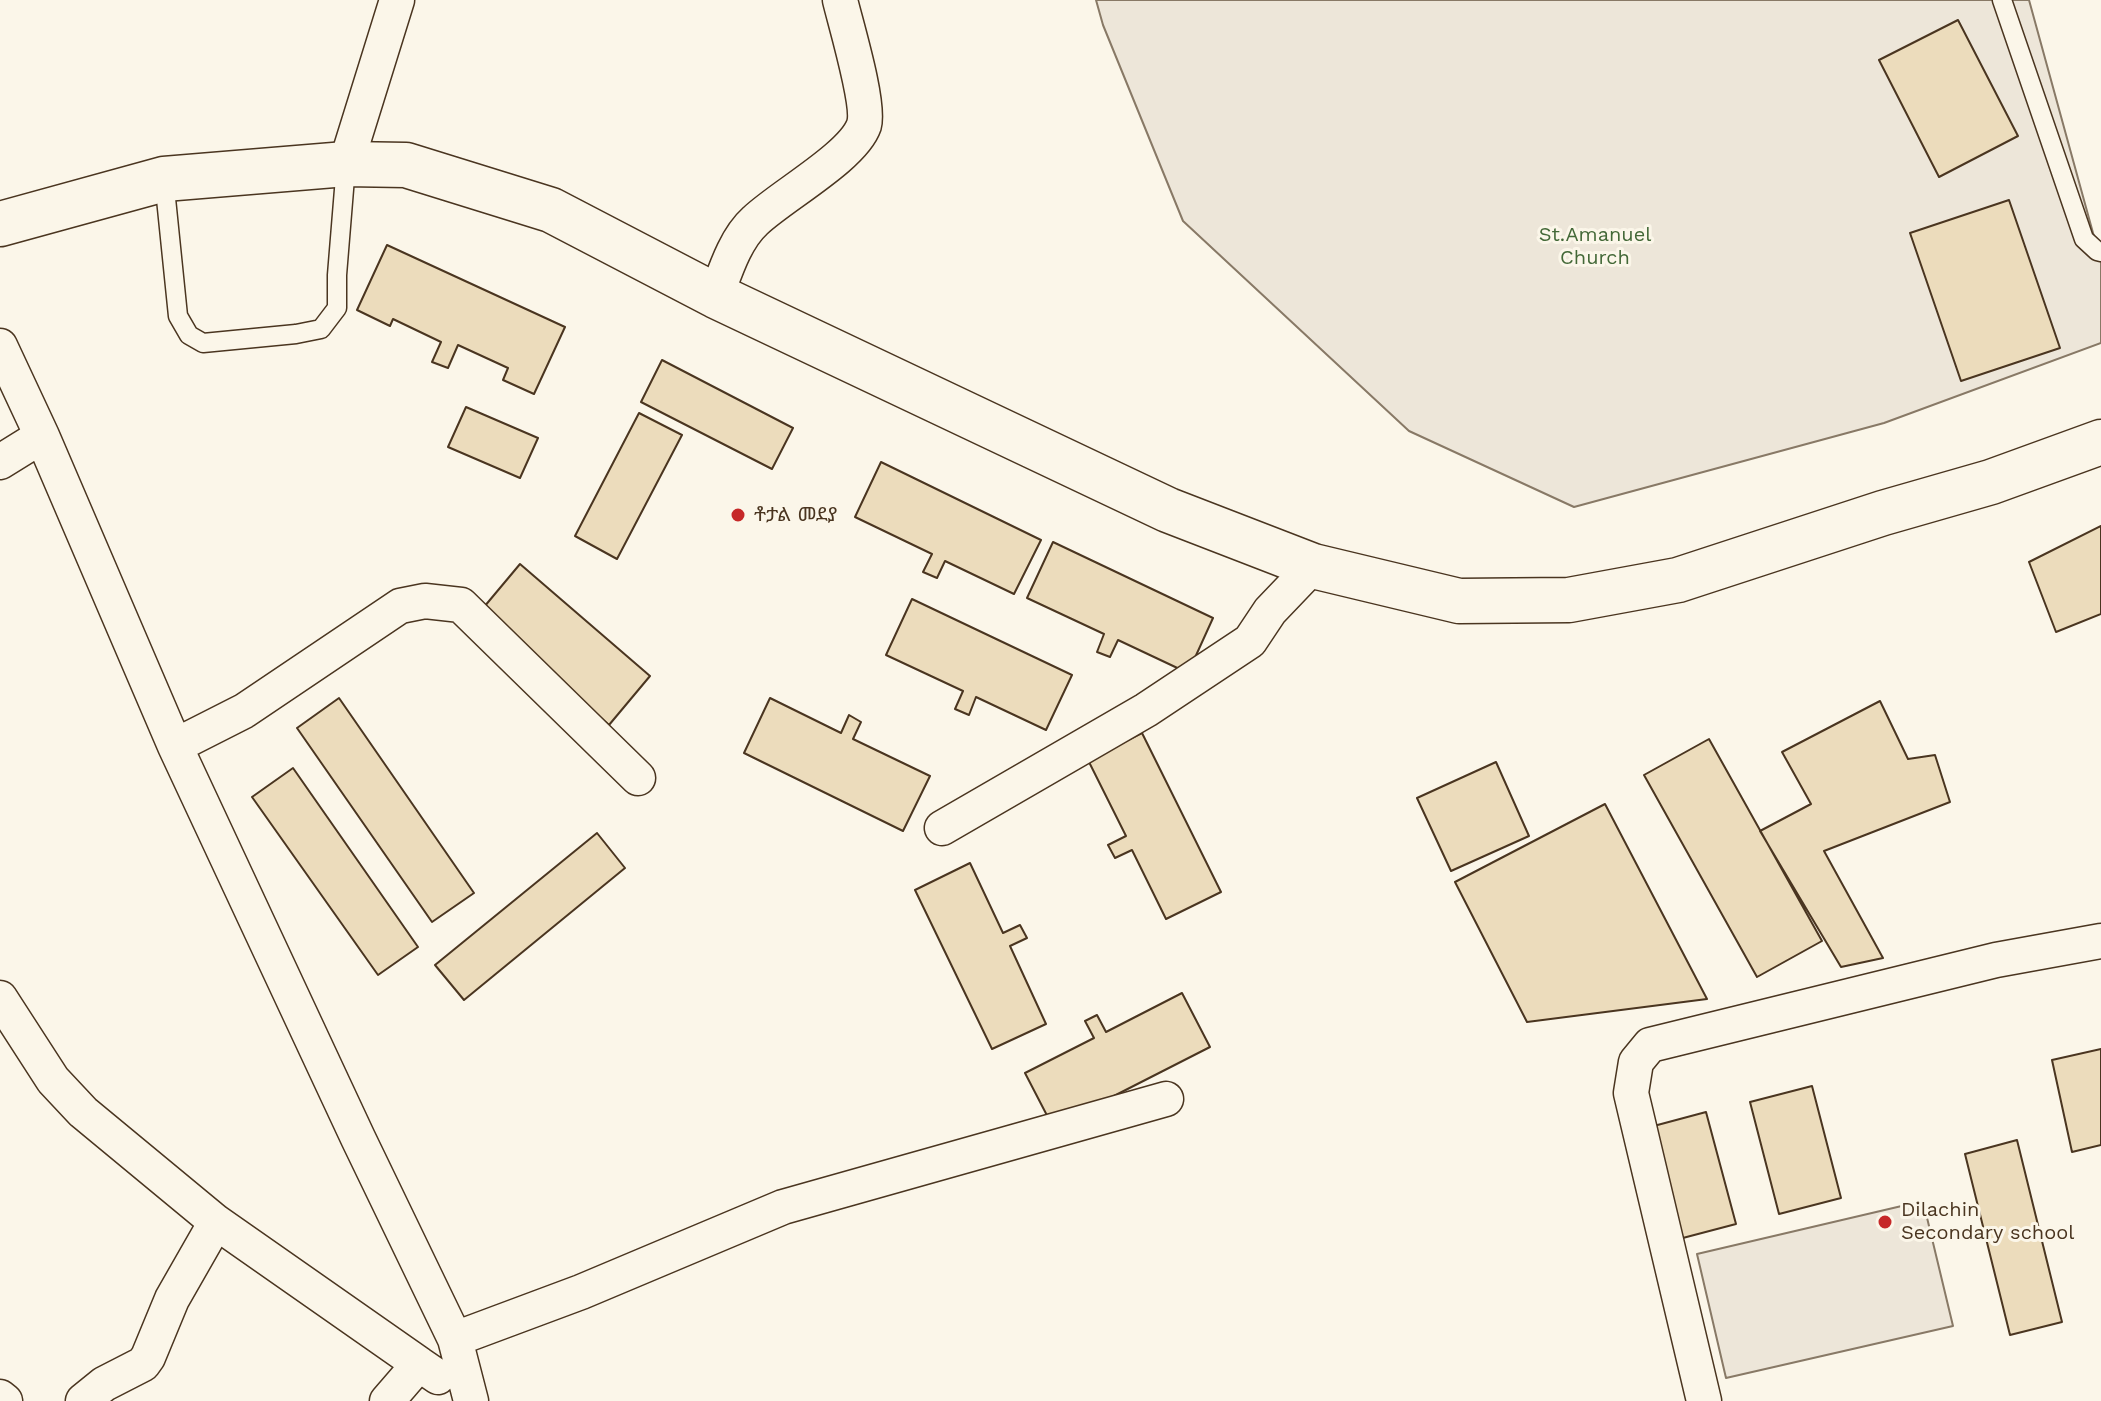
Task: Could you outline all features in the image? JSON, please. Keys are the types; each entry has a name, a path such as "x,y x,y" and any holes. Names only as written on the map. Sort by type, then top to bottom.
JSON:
{"main road":[{"path":"0,224 164,179 346,164 406,165 551,210 716,296 1168,510 1313,566 1459,601 1569,600 1678,580 1883,513 1991,482 2101,442"}],"street":[{"path":"346,164 397,0"},
{"path":"716,296 731,257 753,223 854,143 864,124 865,104 840,0"},
{"path":"0,346 42,436 175,746 455,1339 470,1399"},
{"path":"0,462 42,436"},
{"path":"942,828 1146,710 1250,641 1270,611 1313,566"},
{"path":"175,746 244,711 400,606 425,601 461,605 638,778"},
{"path":"1704,1401 1631,1093 1636,1062 1650,1045 1996,960 2101,941"},
{"path":"0,998 53,1080 83,1112 216,1222 470,1399"},
{"path":"455,1339 581,1292 783,1207 1166,1099"},
{"path":"83,1401 104,1384 143,1364 172,1299 216,1222"},
{"path":"387,1401 419,1364"},
{"path":"0,1397 5,1401"}],"lane":[{"path":"2002,0 2084,239 2101,252"},
{"path":"164,179 178,316 189,335 203,343 321,329 337,308 346,164"}],"green space":[{"name":"St.Amanuel Church","path":"1096,0 2029,0 2101,262 2101,343 1884,423 1574,507 1409,431 1183,221 1103,25"},
{"path":"1923,1201 1953,1326 1726,1378 1697,1254"}],"building":[{"path":"1958,20 2018,136 1939,177 1879,60"},
{"path":"2009,200 2060,348 1961,381 1910,233"},
{"path":"387,245 565,327 534,394 503,380 508,368 458,345 448,368 432,362 441,342 393,319 390,326 357,310"},
{"path":"662,360 793,428 772,469 641,402"},
{"path":"466,407 538,438 520,478 448,447"},
{"path":"639,413 682,435 617,559 575,536"},
{"path":"881,462 1041,540 1014,594 945,561 937,578 923,572 932,554 855,517"},
{"path":"2101,526 2101,614 2056,632 2029,562"},
{"path":"1053,542 1213,618 1188,673 1118,640 1110,657 1097,652 1104,634 1027,598"},
{"path":"520,564 650,676 609,725 479,613"},
{"path":"912,599 1072,675 1046,730 976,697 969,715 955,709 963,691 886,655"},
{"path":"339,698 474,893 432,922 297,728"},
{"path":"770,698 841,733 849,715 861,722 853,739 930,776 903,831 744,753"},
{"path":"1880,701 1908,759 1935,755 1950,802 1824,851 1883,958 1841,967 1760,831 1811,804 1782,752"},
{"path":"1142,733 1221,892 1166,919 1132,850 1115,858 1108,845 1126,836 1088,760"},
{"path":"1709,739 1822,941 1757,977 1644,775"},
{"path":"1496,762 1529,836 1451,871 1417,798"},
{"path":"293,768 418,947 378,975 252,797"},
{"path":"1605,804 1707,999 1527,1022 1455,882"},
{"path":"597,833 625,868 464,1000 435,965"},
{"path":"970,863 1003,933 1020,925 1027,938 1010,946 1046,1024 992,1049 915,890"},
{"path":"1182,993 1210,1047 1053,1127 1025,1073 1094,1038 1085,1021 1097,1015 1106,1032"},
{"path":"2101,1049 2101,1145 2072,1152 2052,1060"},
{"path":"1812,1086 1841,1198 1779,1214 1750,1102"},
{"path":"1706,1112 1736,1224 1679,1239 1650,1127"},
{"path":"2017,1140 2062,1322 2010,1335 1965,1154"}],"place":[{"name":"ቶታል መደያ","path":"738,515"},
{"name":"Dilachin Secondary school","path":"1885,1222"}]}
